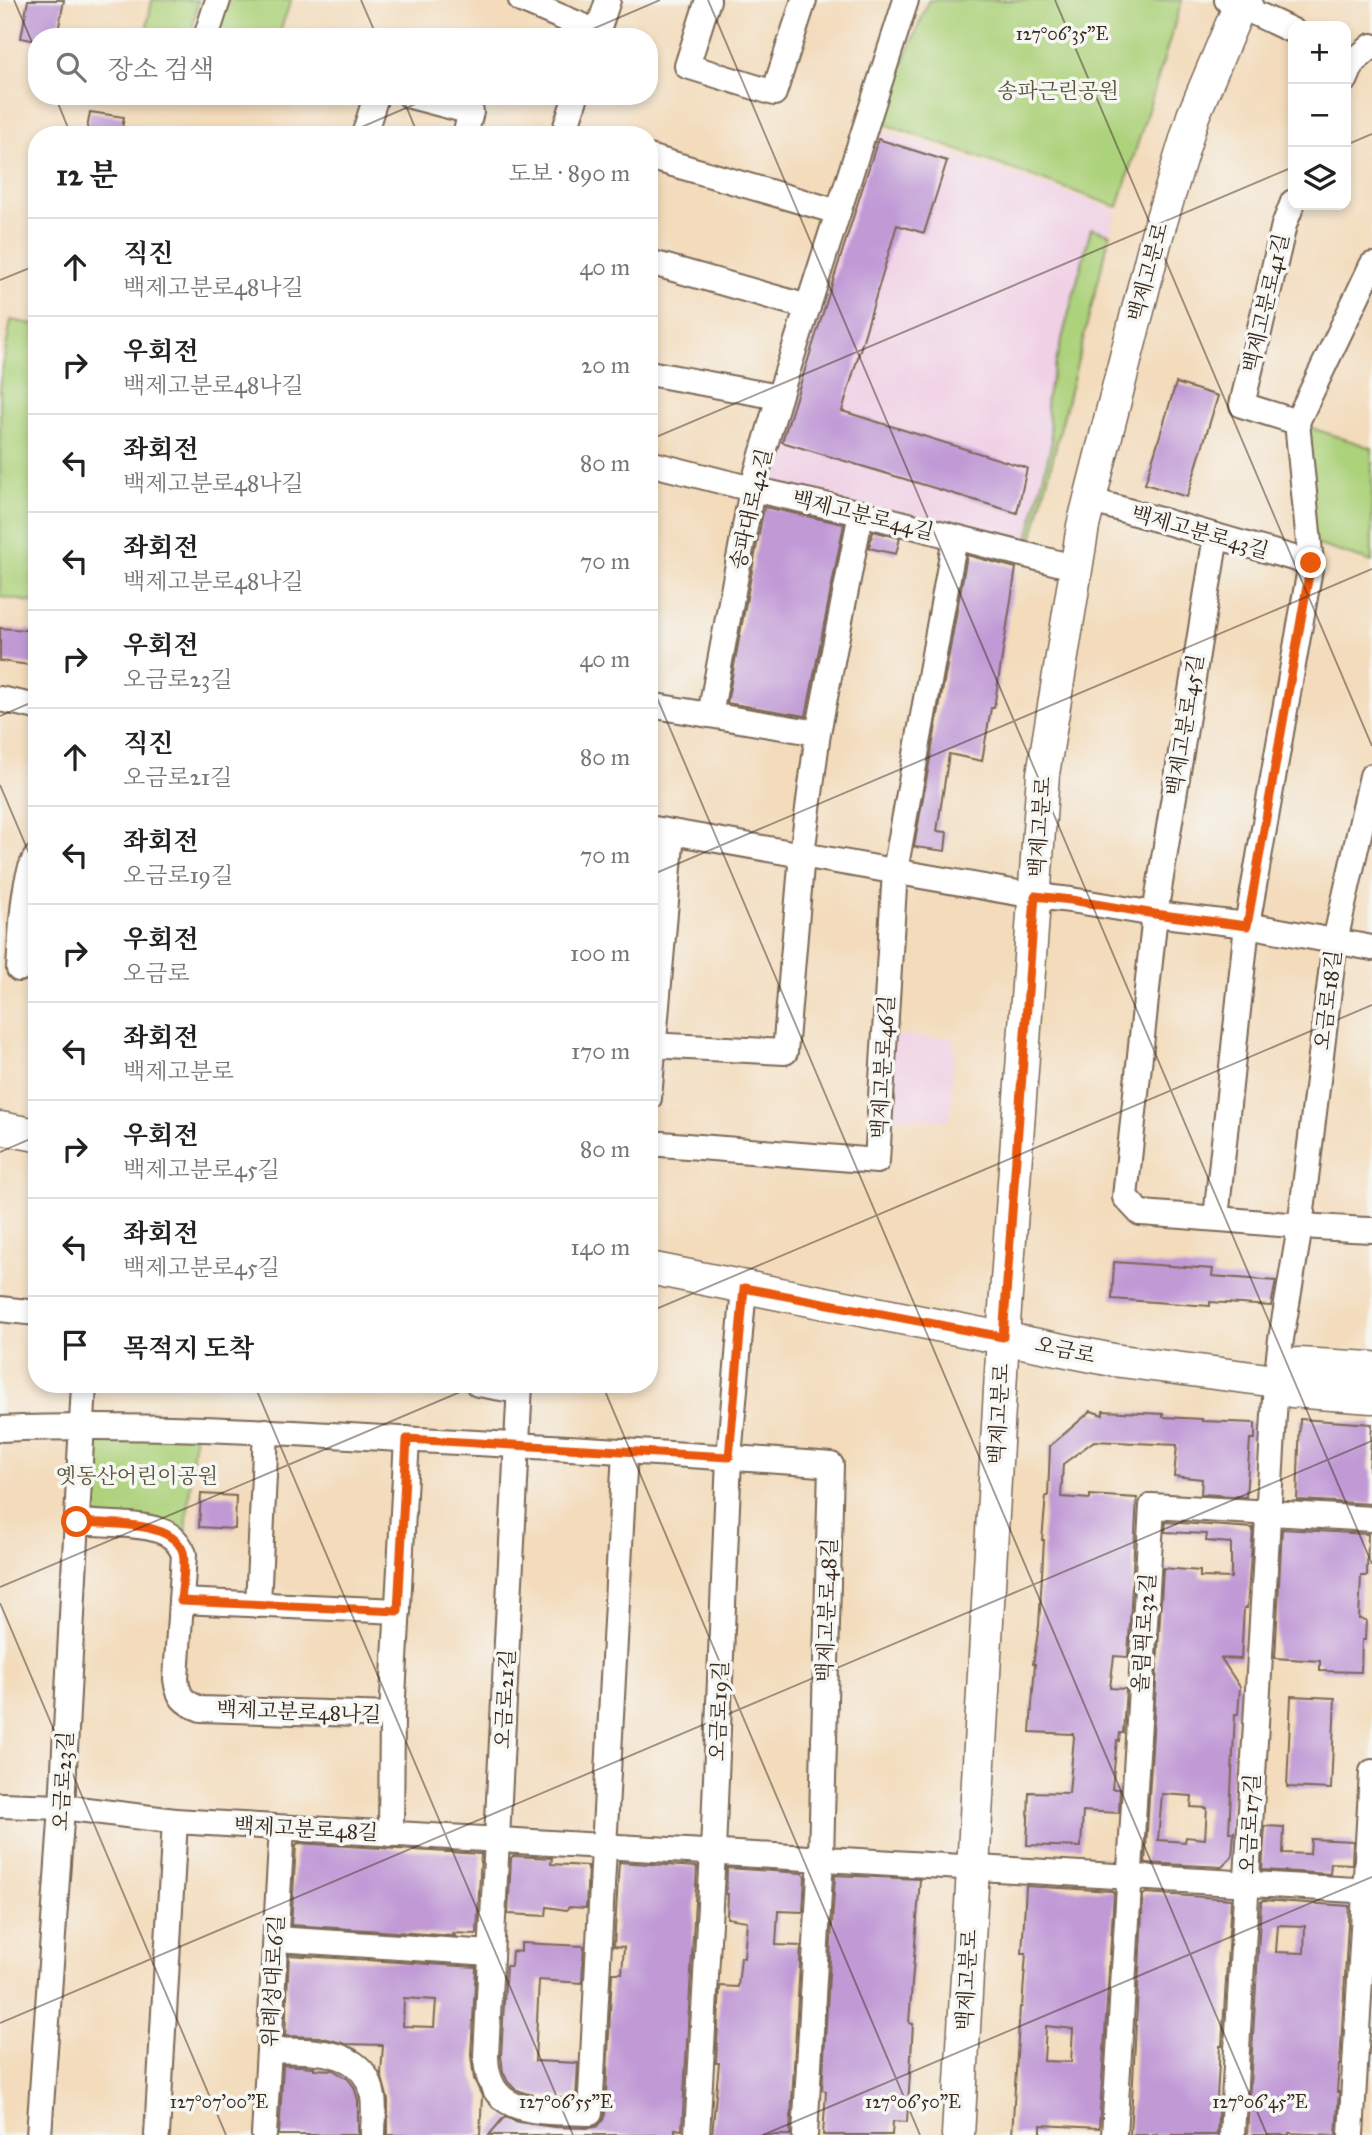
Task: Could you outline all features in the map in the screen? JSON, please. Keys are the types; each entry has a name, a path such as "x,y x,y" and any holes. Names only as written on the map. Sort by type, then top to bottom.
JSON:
{"main road":[{"name":"백제고분로","path":"958,2135 1003,1337 1043,774 1089,500 1157,235 1193,116 1238,2"},
{"path":"0,1128 28,1133"},
{"name":"오금로","path":"658,1270 1113,1360 1276,1381 1292,1391 1372,1397"},
{"path":"1276,1381 1298,1364 1372,1368"}],"street":[{"path":"209,28 218,0"},
{"path":"521,0 584,28"},
{"path":"599,28 608,0"},
{"path":"708,0 687,66 774,93 804,0"},
{"name":"송파대로42길","path":"710,715 752,489 906,0"},
{"path":"1238,2 1288,28"},
{"path":"1354,67 1372,46"},
{"path":"367,126 373,105"},
{"path":"442,105 471,113 467,126"},
{"path":"568,126 574,105"},
{"path":"658,160 838,212"},
{"name":"백제고분로41길","path":"1290,210 1284,225 1242,405 1297,422"},
{"path":"658,265 808,307"},
{"path":"1372,265 1297,422 1311,563 1247,926 1216,1218 1300,1227 1372,1230"},
{"path":"658,375 779,397"},
{"name":"백제고분로44길","path":"658,465 1077,568"},
{"name":"백제고분로43길","path":"1089,500 1311,563"},
{"path":"658,1045 785,1052 802,854 818,733 861,513"},
{"name":"백제고분로45길","path":"1216,536 1155,914 1125,1196 1140,1213 1216,1218"},
{"name":"백제고분로46길","path":"658,1144 877,1161 895,872 955,538"},
{"path":"0,699 28,705"},
{"path":"658,706 818,733"},
{"name":"오금로18길","path":"1276,1381 1300,1227 1335,942 1372,776"},
{"path":"658,892 661,830 1035,896 1247,926 1372,948"},
{"path":"19,969 28,878"},
{"name":"오금로19길","path":"697,2135 713,1852 729,1457 744,1288"},
{"path":"0,1309 28,1312"},
{"name":"오금로17길","path":"1232,2135 1276,1381"},
{"name":"오금로23길","path":"39,2135 62,1807 83,1393"},
{"name":"오금로21길","path":"519,1393 486,2067 491,2084 502,2098 520,2109 590,2113 605,1846"},
{"path":"0,1429 80,1426 266,1431 729,1457"},
{"path":"258,1605 266,1431"},
{"name":"백제고분로48나길","path":"391,1834 392,1715 407,1439"},
{"path":"605,1846 625,1451"},
{"name":"백제고분로48길","path":"729,1457 831,1465 821,1858 805,2135"},
{"name":"올림픽로32길","path":"1114,2135 1152,1506 1268,1513"},
{"path":"1268,1513 1372,1519"},
{"name":"백제고분로48나길","path":"77,1522 154,1529 163,1531 178,1542 184,1554 176,1679 178,1694 188,1704 201,1709 392,1715"},
{"path":"181,1601 398,1611"},
{"path":"1351,2135 1368,1891 1372,1772"},
{"name":"백제고분로48길","path":"0,1805 62,1807 175,1821 282,1828 974,1867"},
{"path":"157,2135 175,1821"},
{"name":"위례성대로6길","path":"264,2135 282,1828"},
{"path":"974,1867 1368,1891"},
{"path":"276,1939 491,1953"},
{"path":"269,2050 325,2053 345,2058 354,2064 363,2072 371,2086 373,2135"}],"shaded area":[{"path":"878,129 1116,210 1030,548 758,482"},
{"path":"891,1035 954,1039 950,1120 886,1116"}],"green space":[{"path":"152,0 198,0 193,28 147,28"},
{"path":"224,0 291,0 281,28 218,28"},
{"name":"송파근린공원","path":"929,0 1182,0 1118,207 879,122"},
{"path":"1091,228 1110,234 1030,548 1026,547 1052,441 1046,400"},
{"path":"11,320 28,323 28,602 0,597 0,381"},
{"path":"1302,425 1372,448 1372,562 1312,543"},
{"name":"옛동산어린이공원","path":"86,1425 195,1431 185,1543 81,1518"}],"building":[{"path":"28,0 64,0 59,28 28,28 28,39 21,38"},
{"path":"90,112 124,117 122,126 88,126"},
{"path":"878,139 947,161 924,233 897,225 842,411 1027,468 1017,513 782,442"},
{"path":"1176,383 1218,396 1187,497 1145,484"},
{"path":"764,507 844,524 806,716 727,703"},
{"path":"873,531 900,538 896,554 869,548"},
{"path":"967,555 1016,568 994,708 991,708 982,761 949,754 937,831 947,832 945,851 914,847"},
{"path":"0,628 28,630 28,665 0,661"},
{"path":"1114,1262 1213,1269 1212,1276 1276,1281 1271,1306 1210,1302 1210,1306 1112,1299"},
{"path":"1091,1411 1103,1415 1103,1411 1163,1414 1163,1417 1202,1421 1255,1423 1255,1439 1250,1439 1246,1497 1201,1494 1202,1479 1174,1476 1177,1445 1094,1441 1063,1464 1061,1497 1090,1499 1090,1495 1137,1498 1128,1657 1114,1656 1110,1688 1126,1689 1123,1733 1120,1733 1119,1741 1117,1740 1112,1789 1120,1789 1119,1813 1083,1811 1081,1847 1027,1845 1029,1792 1069,1793 1074,1737 1073,1734 1030,1732 1050,1446"},
{"path":"1300,1419 1372,1424 1369,1470 1372,1470 1372,1504 1297,1500"},
{"path":"201,1494 236,1496 235,1529 199,1527"},
{"path":"1166,1522 1253,1528 1241,1659 1221,1658 1240,1687 1238,1714 1235,1714 1229,1832 1234,1832 1232,1857 1222,1867 1145,1863 1163,1568 1200,1571 1200,1577 1231,1578 1231,1543 1206,1541 1207,1534 1165,1532","holes":["1162,1794 1192,1796 1191,1807 1207,1808 1205,1839 1186,1837 1185,1842 1158,1840"]},
{"path":"1282,1529 1368,1534 1367,1576 1361,1576 1359,1619 1366,1620 1361,1672 1320,1671 1320,1661 1275,1658"},
{"path":"1291,1696 1335,1698 1331,1789 1287,1787"},
{"path":"1265,1826 1284,1827 1283,1853 1310,1854 1311,1839 1353,1841 1352,1864 1331,1863 1330,1874 1262,1870"},
{"path":"298,1843 481,1854 477,1934 453,1933 455,1936 291,1925"},
{"path":"513,1856 552,1858 551,1864 588,1866 586,1908 569,1907 566,1910 547,1907 546,1916 508,1914"},
{"path":"619,1862 697,1867 682,2130 675,2129 675,2135 489,2135 505,2116 518,2122 554,2127 590,2128 598,2126 603,2120 612,1973 622,1973 624,1947 614,1946"},
{"path":"727,1868 803,1873 805,1876 803,1912 778,1911 776,1945 801,1946 790,2135 712,2135 719,2063 716,2063 720,1986 738,1987 747,1921 727,1918"},
{"path":"835,1875 920,1879 909,2023 913,2024 907,2122 893,2121 892,2135 823,2135 826,2091 822,2090"},
{"path":"1026,1886 1114,1893 1099,2128 1041,2125 1041,2135 1012,2135 1026,1953 1022,1953","holes":["1046,2026 1073,2029 1071,2062 1044,2061"]},
{"path":"1146,1893 1231,1899 1220,2046 1217,2135 1130,2135 1143,1895"},
{"path":"1261,1902 1349,1906 1336,2135 1247,2135","holes":["1278,1925 1305,1926 1304,1953 1276,1952"]},
{"path":"521,1943 584,1946 582,1983 539,1980 535,2061 578,2063 576,2098 525,2093 515,2089 503,2072 501,2056 506,1966 511,1966 512,1951 521,1952"},
{"path":"289,1955 476,1967 471,2055 474,2079 482,2096 480,2135 388,2135 388,2100 381,2074 383,2045 346,2044 320,2037 285,2036","holes":["404,1998 436,2000 434,2027 403,2026"]},
{"path":"283,2065 333,2070 348,2079 358,2100 358,2135 279,2135"}],"route":[{"path":"77,1522 145,1527 163,1531 178,1542 184,1554 181,1601 398,1611 407,1439 729,1457 744,1288 1003,1337 1035,896 1247,926 1311,563"}]}
